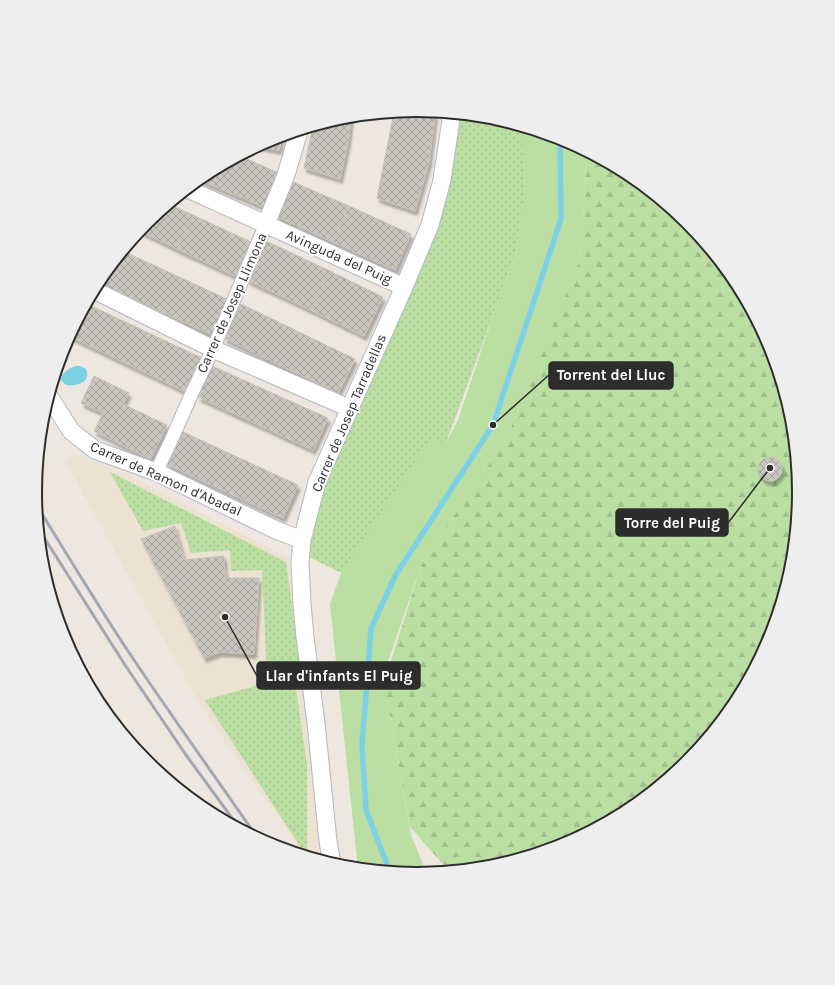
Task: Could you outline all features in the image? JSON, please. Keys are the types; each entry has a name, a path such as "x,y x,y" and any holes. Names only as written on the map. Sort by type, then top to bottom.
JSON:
{"street":[{"name":"Carrer de Josep Tarradellas","path":"331,858 302,604 300,563 302,540 317,482 430,225 442,180 451,119"},
{"name":"Carrer de Josep Llimona","path":"156,472 213,349 266,224 286,175 297,137"},
{"name":"Avinguda del Puig","path":"194,192 404,287"},
{"path":"100,293 213,349 349,408"},
{"name":"Carrer de Ramon d'Abadal","path":"53,403 71,431 95,450 156,472 276,530 302,540"}],"shaded area":[{"path":"74,453 125,474 289,558 318,757 320,855 300,849 199,703 65,461"}],"green space":[{"path":"460,119 491,124 521,132 525,187 516,253 446,443 430,439 341,573 307,556 324,488 430,248"},
{"path":"521,132 538,137 587,158 580,259 507,437 422,563 383,676 411,835 424,868 393,867 357,863 330,604 341,573 430,438 446,443 458,420 516,253 525,187"},
{"path":"589,159 626,180 665,210 683,227 700,245 730,284 754,326 773,372 786,419 790,443 793,492 790,542 786,566 773,613 754,659 743,680 730,701 700,740 665,775 626,805 605,818 561,839 538,848 490,861 445,867 410,827 384,683 422,563 507,437 580,259 587,160"},
{"path":"110,472 286,562 301,670 267,674 262,570 231,571 230,550 191,553 181,523 143,531"},
{"path":"294,675 307,765 307,851 302,850 205,700"}],"water":[{"path":"75,366 80,366 86,369 87,377 82,383 66,385 61,380 63,375"}],"building":[{"path":"393,118 435,118 429,162 415,211 377,198"},
{"path":"350,123 348,142 340,179 304,168 312,133"},
{"path":"280,143 279,150 269,148"},
{"path":"246,159 279,173 264,207 206,183"},
{"path":"291,181 349,206 333,242 276,216"},
{"path":"174,206 193,215 177,249 146,234"},
{"path":"349,206 411,234 395,270 333,242"},
{"path":"193,215 251,242 235,276 177,249"},
{"path":"266,241 330,271 311,310 247,280"},
{"path":"128,253 229,300 213,335 104,286"},
{"path":"330,271 383,297 364,336 311,310"},
{"path":"241,304 355,359 338,393 224,338"},
{"path":"91,306 202,358 186,392 75,339"},
{"path":"212,366 328,418 313,450 198,397"},
{"path":"94,376 129,393 123,404 167,425 150,459 94,431 103,413 81,403"},
{"path":"181,431 298,485 283,518 166,464"},
{"path":"770,457 779,460 782,469 779,478 770,481 761,478 758,469 761,460"},
{"path":"175,526 184,560 224,556 225,578 259,578 254,654 220,652 204,658 141,539"}],"waterway":[{"path":"388,867 366,810 362,745 371,629 395,576 493,425 561,219 560,146"}],"railway":[{"path":"43,515 126,648 252,829"},
{"path":"45,539 125,665 186,755 233,820"}],"place":[{"name":"Torrent del Lluc","path":"493,425"},
{"name":"Torre del Puig","path":"770,468"},
{"name":"Llar d'infants El Puig","path":"225,617"}]}
